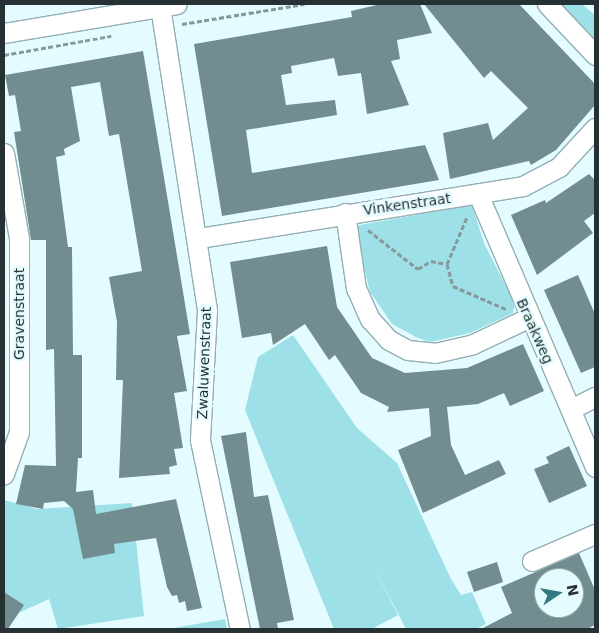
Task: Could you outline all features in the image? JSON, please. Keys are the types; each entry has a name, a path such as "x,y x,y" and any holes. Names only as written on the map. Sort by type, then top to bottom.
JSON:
{"street":[{"path":"547,4 595,55"},
{"path":"4,33 168,5"},
{"name":"Zwaluwenstraat","path":"168,5 208,310 200,440 240,629"},
{"name":"Vinkenstraat","path":"199,238 345,213 523,186 559,167 595,128"},
{"name":"Gravenstraat","path":"4,153 19,238 19,432 4,474"},
{"name":"Braakweg","path":"478,194 528,318 571,409 595,467"},
{"path":"345,213 356,288 370,319 389,340 408,350 435,353 473,344 528,318"},
{"path":"571,409 595,397"},
{"path":"532,561 595,534"}],"path":[{"path":"478,194 447,264 453,286 528,318"},
{"path":"345,213 418,269 431,261 447,264"}],"shaded area":[{"path":"561,4 582,4 595,15 595,42"},
{"path":"472,205 484,243 515,304 513,313 470,333 430,342 418,338 392,324 370,292 354,226"},
{"path":"293,335 357,428 397,463 451,579 461,595 472,592 486,624 476,629 406,629 371,561 398,615 372,629 334,629 245,410 258,357"},
{"path":"4,500 37,509 132,503 144,616 58,629 49,599 14,615 4,608"},
{"path":"225,619 227,629 168,629"}],"building":[{"path":"381,4 420,4 432,33 397,40 400,59 391,61 409,105 367,114 361,73 338,76 334,58 291,66 292,73 281,75 286,105 335,100 337,115 246,130 252,173 425,145 439,180 222,216 194,44 352,17 351,11"},
{"path":"424,4 519,4 595,84 595,105 556,150 531,165 529,161 450,179 443,133 488,123 493,140 528,108 491,71 484,78"},
{"path":"143,51 190,334 177,336 187,391 174,393 183,448 174,449 177,465 169,467 170,474 119,478 123,380 116,380 117,322 109,277 142,271 119,134 109,136 100,82 71,87 80,141 64,149 65,155 56,157 68,247 72,247 73,355 82,355 82,458 78,458 76,492 93,490 96,514 176,499 202,608 187,611 185,601 179,603 177,595 172,596 167,587 156,538 114,544 115,553 83,559 73,509 64,501 44,503 43,509 16,504 25,465 56,466 54,349 46,350 46,240 31,240 14,132 21,131 15,95 9,96 5,75"},
{"path":"589,174 595,180 595,213 584,221 593,233 537,275 511,215 545,200 546,203"},
{"path":"327,246 337,307 372,358 405,373 467,368 523,344 544,391 510,406 504,393 478,404 447,407 451,445 465,475 499,460 506,474 423,513 398,450 431,436 429,408 387,412 389,407 361,393 335,355 329,360 305,324 273,345 271,333 242,338 230,262"},
{"path":"578,275 595,314 595,367 581,373 544,290"},
{"path":"246,432 254,497 268,495 294,620 277,623 278,629 260,629 221,436"},
{"path":"569,446 587,486 549,503 534,469 549,463 546,457"},
{"path":"579,553 595,590 595,625 587,629 481,629 512,613 501,587 534,573 534,618 584,618 584,568 545,568"},
{"path":"497,562 503,582 474,592 467,572"},
{"path":"4,592 24,605 8,629 4,629"}]}
